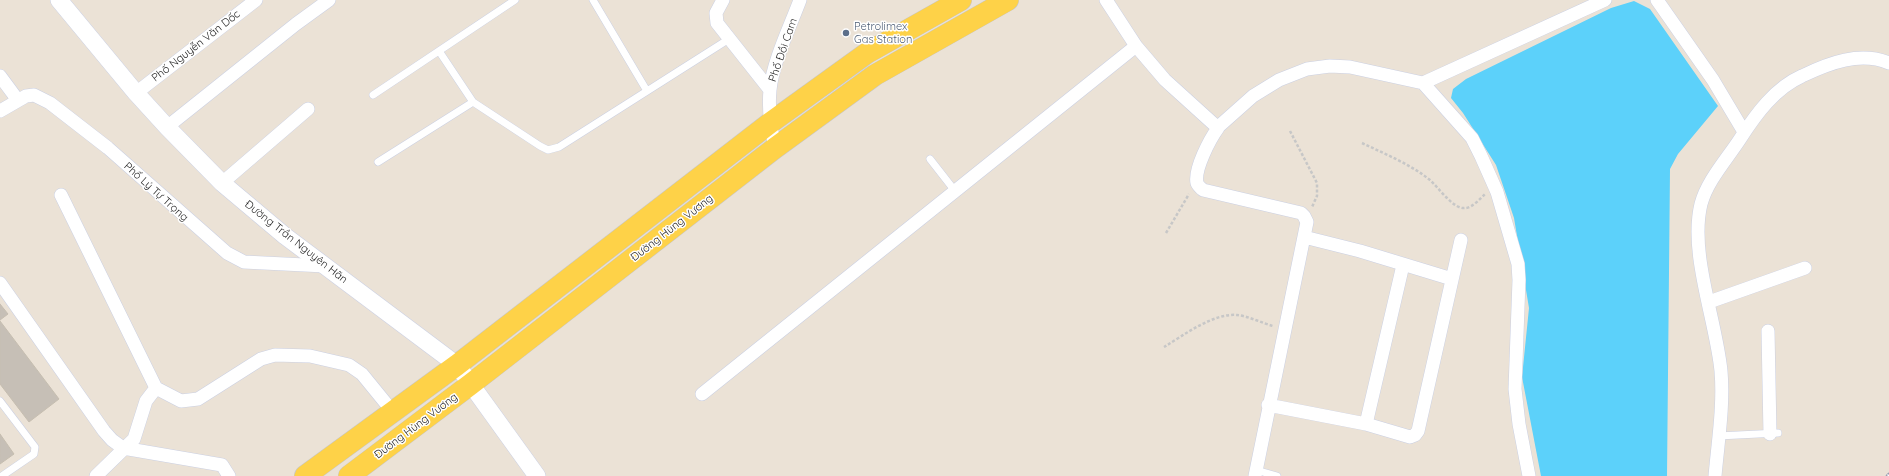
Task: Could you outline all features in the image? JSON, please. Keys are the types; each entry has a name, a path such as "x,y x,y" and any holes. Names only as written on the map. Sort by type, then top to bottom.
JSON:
{"main road":[{"name":"Đường Hùng Vương","path":"306,476 457,365 770,123 867,53 960,0"},
{"name":"Đường Hùng Vương","path":"355,474 775,148 875,75 1008,0"}],"street":[{"name":"Đường Trần Nguyên Hãn","path":"59,0 167,128 222,182 280,232 457,365 537,476"},
{"name":"Phố Nguyễn Văn Dốc","path":"136,93 256,0"},
{"path":"167,128 296,24 329,0"},
{"path":"723,0 716,13 717,23 770,90"},
{"name":"Phố Đồi Cam","path":"775,148 770,123 770,90 775,67 800,0"},
{"path":"1106,0 1136,46 1177,92 1217,128"},
{"path":"1423,83 1605,0"},
{"path":"1657,0 1712,80 1744,132"},
{"path":"702,394 1136,46"},
{"path":"1715,476 1722,386 1721,370 1701,265 1699,240 1701,204 1709,186 1744,132 1776,93 1794,79 1818,68 1858,57 1883,60 1889,63"},
{"path":"1255,473 1307,222 1301,214 1203,190 1198,185 1197,178 1210,140 1217,128 1253,96 1279,80 1306,70 1330,66 1350,67 1423,83 1472,138 1494,186 1518,264 1519,280 1516,390 1518,424 1529,476"},
{"path":"0,76 17,99"},
{"name":"Phố Lý Tự Trọng","path":"0,111 17,99 34,95 50,103 108,148 227,253 244,262 325,266"},
{"path":"222,182 308,109"},
{"path":"61,195 156,388 181,400 198,399 260,359 275,355 310,356 349,365 362,374 392,412"},
{"path":"1304,237 1452,279"},
{"path":"1268,405 1366,424 1410,437 1415,435 1418,432 1461,240"},
{"path":"1366,424 1403,265"},
{"path":"1709,302 1805,268"},
{"path":"0,283 112,440 123,448 222,465 229,476"},
{"path":"1768,331 1774,433"},
{"path":"96,476 123,448 134,439 146,401 156,388"}],"lane":[{"path":"373,95 515,0"},
{"path":"593,0 647,91"},
{"path":"439,51 473,102 548,150 559,147 729,39"},
{"path":"378,162 473,102"},
{"path":"930,160 955,191"},
{"path":"0,401 35,447 34,454 2,476"},
{"path":"1718,436 1774,433"},
{"path":"1255,473 1276,476"}],"path":[{"path":"1290,131 1317,183 1317,196 1312,207 1304,216"},
{"path":"1362,143 1410,166 1430,180 1456,206 1465,208 1473,204 1494,186"},
{"path":"1166,233 1184,200 1198,185"},
{"path":"1164,347 1197,327 1227,316 1238,315 1284,330"}],"water":[{"path":"1634,1 1650,9 1718,106 1678,154 1670,169 1667,476 1541,476 1522,377 1529,308 1514,218 1496,165 1463,113 1451,98 1453,89 1466,79 1611,8"}],"building":[{"path":"0,304 8,314 0,320"},
{"path":"0,321 59,399 29,422 0,384"},
{"path":"0,434 14,454 0,464"}],"place":[{"name":"Petrolimex Gas Station","path":"846,33"}]}
